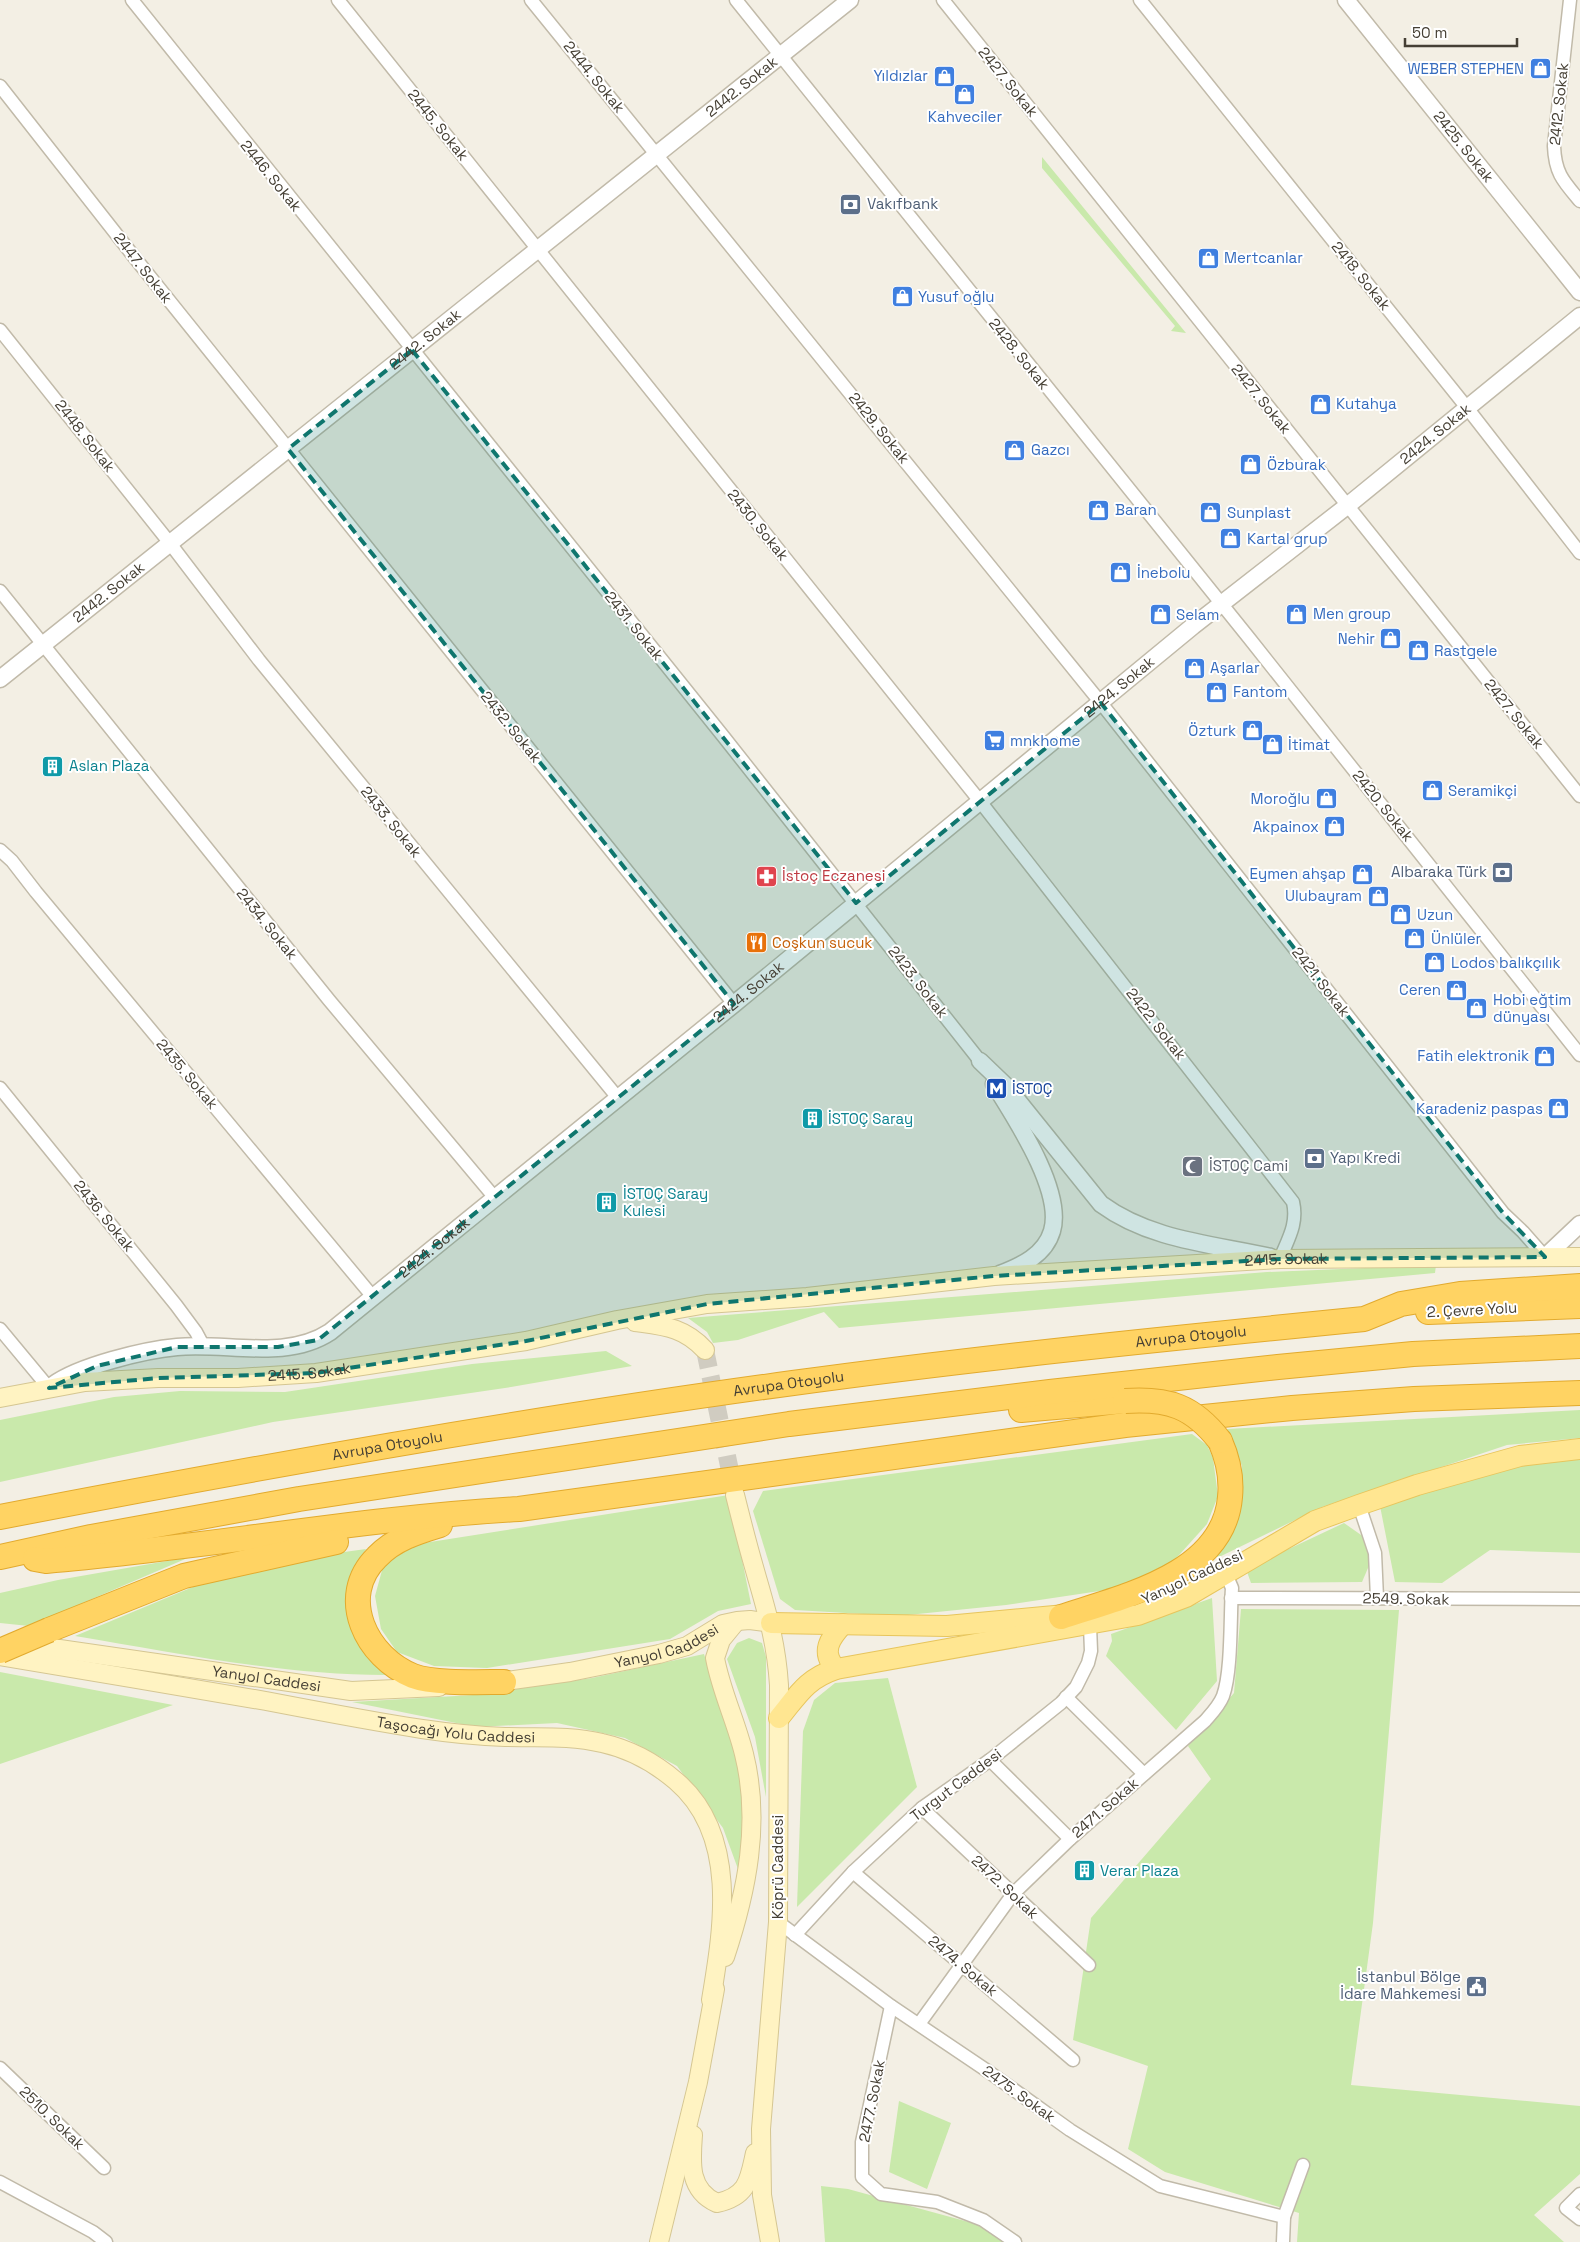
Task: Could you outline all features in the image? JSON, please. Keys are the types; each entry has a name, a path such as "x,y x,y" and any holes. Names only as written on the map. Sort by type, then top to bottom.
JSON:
{"highway":[{"name":"Avrupa Otoyolu","path":"0,1517 407,1442 789,1383 999,1357 1364,1318 1401,1304 1460,1294 1580,1286"},
{"name":"2. Çevre Yolu","path":"1364,1318 1423,1313 1580,1306"},
{"path":"5,1555 91,1537 299,1499 687,1439 920,1407 1403,1355 1580,1346"},
{"path":"0,1651 184,1576 280,1552 519,1509 1170,1420 1292,1408 1414,1400 1580,1393"},
{"path":"920,1407 950,1412 990,1413 1151,1399 1174,1404 1201,1421 1220,1442 1227,1459 1231,1492 1229,1508 1214,1540 1198,1558 1156,1584 1061,1616"},
{"path":"5,1555 46,1561 114,1555 421,1517 519,1509"},
{"path":"440,1524 401,1539 387,1548 368,1567 358,1597 359,1613 364,1630 380,1656 399,1670 415,1677 504,1682"}],"main road":[{"name":"2415. Sokak","path":"0,1398 85,1382 149,1378 238,1378 316,1373 526,1341 617,1320 707,1304 807,1297 994,1276 1280,1259 1580,1257"},
{"path":"617,1320 672,1327 695,1340 705,1350"},
{"path":"779,1718 808,1683 822,1674 836,1669 1090,1626 1138,1615 1186,1596 1315,1522 1359,1505 1417,1485 1520,1456 1580,1449"},
{"name":"Köprü Caddesi","path":"735,1495 771,1623 777,1655 779,1718 778,1922 761,2129 762,2195 770,2242"},
{"name":"Yanyol Caddesi","path":"0,1640 351,1691 403,1690 504,1682 659,1654 686,1646 723,1624 737,1621 947,1626 1061,1616 1134,1603 1170,1590 1255,1548 1315,1522"},
{"name":"Köprü Caddesi","path":"659,2242 698,2082 712,2000 746,1885 752,1832 750,1779 715,1658 721,1640 737,1621"},
{"path":"836,1669 830,1664 827,1654 830,1639 843,1624"},
{"name":"Taşocağı Yolu Caddesi","path":"0,1656 409,1727 504,1737 586,1739 605,1743 648,1760 677,1782 699,1810 715,1842 721,1872 723,1903 719,1952 712,2000"},
{"path":"698,2082 692,2168 694,2180 707,2198 717,2203 725,2201 737,2196 745,2188 761,2129"}],"street":[{"name":"2446. Sokak","path":"132,0 412,350"},
{"name":"2445. Sokak","path":"338,0 538,250"},
{"name":"2444. Sokak","path":"531,0 657,154"},
{"name":"2428. Sokak","path":"736,0 1221,604"},
{"name":"2442. Sokak","path":"0,679 169,542 850,0"},
{"name":"2427. Sokak","path":"943,0 1580,796"},
{"name":"2418. Sokak","path":"1140,0 1468,409 1580,553"},
{"name":"2425. Sokak","path":"1346,0 1580,292"},
{"name":"2412. Sokak","path":"1570,0 1554,146 1554,164 1561,178 1580,201"},
{"name":"2447. Sokak","path":"0,86 288,449"},
{"name":"2429. Sokak","path":"657,154 1101,703"},
{"name":"2430. Sokak","path":"538,250 979,800"},
{"name":"2424. Sokak","path":"49,1388 70,1376 120,1359 177,1347 278,1347 318,1340 373,1298 734,1004 979,800 1221,604 1468,409 1580,316"},
{"name":"2448. Sokak","path":"0,330 169,542"},
{"name":"2431. Sokak","path":"412,350 856,903"},
{"name":"2432. Sokak","path":"288,449 734,1004"},
{"name":"2433. Sokak","path":"169,542 259,660 618,1098"},
{"name":"2434. Sokak","path":"0,591 329,1000 495,1198"},
{"name":"2420. Sokak","path":"1221,604 1580,1055"},
{"name":"2421. Sokak","path":"1101,703 1503,1213 1545,1257"},
{"name":"2422. Sokak","path":"979,800 1293,1202 1296,1215 1294,1226 1280,1259"},
{"name":"2435. Sokak","path":"0,850 12,861 373,1298"},
{"name":"2423. Sokak","path":"856,903 980,1061"},
{"path":"980,1061 1006,1086 1101,1204 1116,1215 1138,1227 1183,1240 1280,1259"},
{"path":"980,1061 1030,1144 1048,1188 1053,1213 1052,1231 1046,1243 1022,1265 994,1276"},
{"name":"2436. Sokak","path":"0,1088 176,1305 196,1332 204,1347"},
{"path":"1545,1257 1580,1224"},
{"path":"0,1329 49,1388"},
{"path":"1359,1505 1374,1554 1377,1598"},
{"name":"2471. Sokak","path":"919,2024 1013,1894 1070,1839 1205,1721 1223,1696 1227,1680 1232,1588 1226,1574"},
{"name":"2549. Sokak","path":"1231,1598 1580,1599"},
{"name":"Turgut Caddesi","path":"795,1935 853,1872 922,1808 990,1760 1076,1687 1088,1663 1091,1650 1090,1626"},
{"path":"1066,1697 1144,1774"},
{"path":"990,1760 1070,1839"},
{"name":"2472. Sokak","path":"922,1808 1088,1965"},
{"name":"2474. Sokak","path":"853,1872 1073,2060"},
{"name":"2475. Sokak","path":"778,1922 891,2006 1070,2130 1160,2186 1284,2217"},
{"name":"2477. Sokak","path":"891,2006 862,2142 862,2177 881,2194 936,2202 983,2220 1015,2242"},
{"name":"2510. Sokak","path":"0,2068 104,2168"},
{"path":"1283,2242 1284,2217 1303,2166"},
{"path":"0,2182 92,2232 106,2242"},
{"path":"1580,2194 1566,2208 1580,2219"}],"highlighted area":[{"path":"412,350 856,903 1101,703 1503,1213 1545,1257 1280,1259 994,1276 707,1304 526,1341 316,1373 158,1378 49,1388 97,1366 177,1347 278,1347 318,1340 734,1004 288,449"}],"green space":[{"path":"1042,157 1186,333 1171,331 1175,326 1042,168"},
{"path":"1436,1265 1435,1273 839,1328 824,1312 738,1340 713,1343 707,1332 688,1318 1267,1272"},
{"path":"606,1351 632,1366 511,1387 273,1422 0,1482 0,1420 114,1397 180,1391 285,1392 472,1364"},
{"path":"1580,1410 1580,1438 1507,1445 1322,1507 1217,1558 1215,1555 1239,1495 1242,1466 1227,1429"},
{"path":"1192,1434 1207,1445 1213,1458 1218,1496 1207,1524 1171,1564 1113,1589 1006,1605 898,1616 795,1610 780,1599 753,1511 763,1491"},
{"path":"1580,1457 1580,1553 1490,1550 1442,1583 1395,1582 1380,1506 1468,1475"},
{"path":"729,1495 751,1604 718,1611 670,1639 487,1668 434,1666 397,1652 381,1629 375,1596 384,1563 411,1545"},
{"path":"1344,1523 1364,1537 1371,1561 1362,1582 1251,1583 1246,1569"},
{"path":"366,1549 356,1565 360,1642 386,1675 347,1674 269,1667 75,1636 212,1579 301,1558"},
{"path":"190,1557 29,1626 0,1623 0,1593 58,1580"},
{"path":"1212,1598 1217,1681 1176,1730 1106,1656 1112,1641 1111,1634"},
{"path":"1241,1609 1399,1610 1373,1923 1351,2085 1580,2106 1580,2174 1534,2215 1564,2242 1297,2242 1299,2213 1165,2172 1128,2149 1148,2066 1073,2040 1091,1918 1211,1779 1188,1746 1234,1693"},
{"path":"749,1638 762,1643 766,1657 766,1797 755,1737 727,1659 737,1643"},
{"path":"704,1654 740,1769 745,1815 738,1869 723,1828 677,1766 625,1738 557,1723 476,1727 352,1702 473,1695 592,1678"},
{"path":"0,1672 173,1705 0,1764"},
{"path":"888,1678 917,1787 797,1907 803,1731 814,1700 835,1683"},
{"path":"899,2101 951,2123 927,2189 889,2172"},
{"path":"821,2186 848,2189 976,2224 1006,2242 825,2242"}],"tunnel":[{"path":"705,1350 734,1490"}],"place":[{"name":"WEBER STEPHEN","path":"1540,69"},
{"name":"Yıldızlar","path":"944,76"},
{"name":"Kahveciler","path":"965,94"},
{"name":"Vakıfbank","path":"851,204"},
{"name":"Mertcanlar","path":"1208,258"},
{"name":"Yusuf oğlu","path":"902,297"},
{"name":"Kutahya","path":"1320,404"},
{"name":"Gazcı","path":"1015,450"},
{"name":"Özburak","path":"1251,465"},
{"name":"Baran","path":"1099,510"},
{"name":"Sunplast","path":"1211,513"},
{"name":"Kartal grup","path":"1231,539"},
{"name":"İnebolu","path":"1121,573"},
{"name":"Men group","path":"1297,614"},
{"name":"Selam","path":"1160,615"},
{"name":"Nehir","path":"1391,639"},
{"name":"Rastgele","path":"1418,651"},
{"name":"Aşarlar","path":"1194,668"},
{"name":"Fantom","path":"1217,692"},
{"name":"Özturk","path":"1252,731"},
{"name":"mnkhome","path":"994,741"},
{"name":"İtimat","path":"1272,745"},
{"name":"Aslan Plaza","path":"53,766"},
{"name":"Seramikçi","path":"1432,791"},
{"name":"Moroğlu","path":"1326,799"},
{"name":"Akpainox","path":"1335,827"},
{"name":"Albaraka Türk","path":"1503,872"},
{"name":"Eymen ahşap","path":"1362,874"},
{"name":"İstoç Eczanesi","path":"766,876"},
{"name":"Ulubayram","path":"1378,896"},
{"name":"Uzun","path":"1401,915"},
{"name":"Ünlüler","path":"1415,939"},
{"name":"Coşkun sucuk","path":"756,943"},
{"name":"Lodos balıkçılık","path":"1435,963"},
{"name":"Ceren","path":"1457,990"},
{"name":"Hobi eğtim dünyası","path":"1477,1009"},
{"name":"Fatih elektronik","path":"1545,1056"},
{"name":"İSTOÇ","path":"996,1089"},
{"name":"Karadeniz paspas","path":"1559,1109"},
{"name":"İSTOÇ Saray","path":"812,1119"},
{"name":"Yapı Kredi","path":"1314,1158"},
{"name":"İSTOÇ Cami","path":"1193,1166"},
{"name":"İSTOÇ Saray Kulesi","path":"607,1203"},
{"name":"Verar Plaza","path":"1084,1871"},
{"name":"İstanbul Bölge İdare Mahkemesi","path":"1477,1986"}]}
